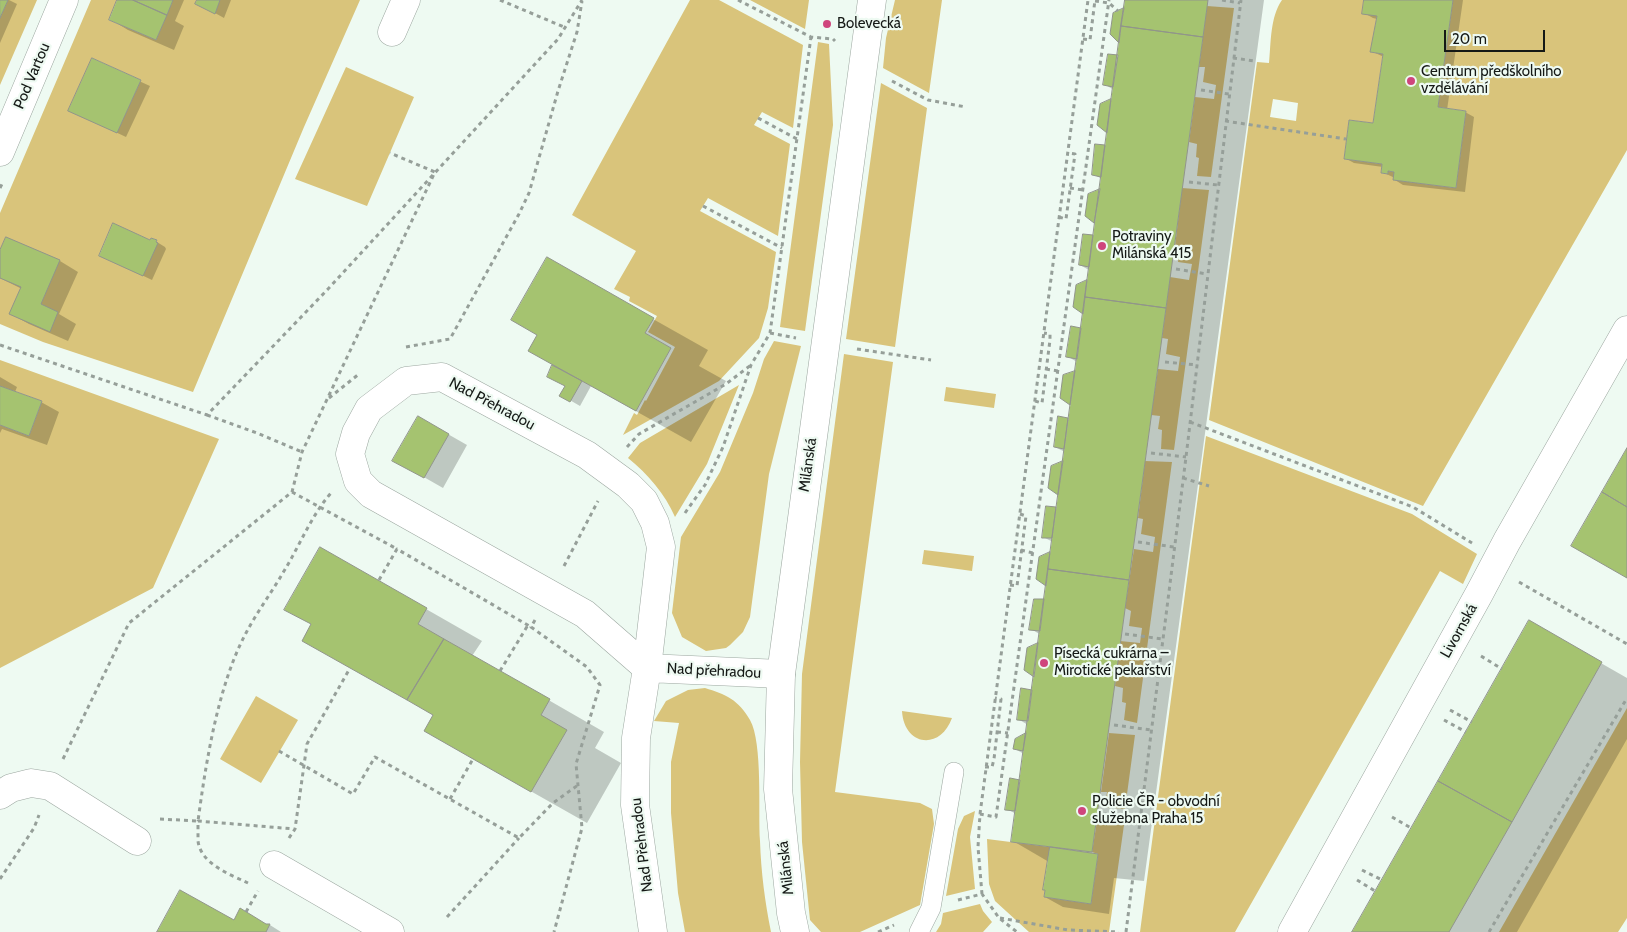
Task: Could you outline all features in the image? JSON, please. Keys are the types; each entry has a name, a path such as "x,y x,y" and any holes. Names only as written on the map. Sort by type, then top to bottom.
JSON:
{"street":[{"name":"Pod Vartou","path":"0,152 64,0"},
{"path":"392,32 406,0"},
{"name":"Milánská","path":"795,932 791,913 778,790 781,674 872,0"},
{"name":"Livornská","path":"1292,932 1627,330"},
{"name":"Nad Přehradou","path":"647,668 585,614 371,494 358,480 350,454 356,433 369,409 406,381 442,377 587,455 628,485 644,501 655,523 661,547 647,668 636,738 635,805 653,932"},
{"name":"Nad přehradou","path":"647,668 781,674"},
{"path":"0,795 11,788 31,783 50,786 137,841"},
{"path":"274,865 390,932"}],"lane":[{"path":"919,932 931,908 954,772"}],"path":[{"path":"500,0 564,27"},
{"path":"207,415 328,289 558,39 582,0"},
{"path":"404,348 450,340 519,214 529,193 577,32 582,0"},
{"path":"661,547 705,485 723,447 750,365 770,333 782,248 811,37 738,0"},
{"path":"982,894 978,847 980,814 1088,0"},
{"path":"1083,39 1090,40 1095,0 1109,1 1118,11"},
{"path":"1126,932 1241,1 1222,0"},
{"path":"980,814 996,817 1109,1"},
{"path":"1233,58 1255,61"},
{"path":"1201,90 1229,94"},
{"path":"758,118 797,139"},
{"path":"1225,121 1346,138"},
{"path":"390,153 435,172"},
{"path":"1059,217 1066,219 1075,154 1068,153"},
{"path":"0,879 34,828 50,786 129,623 292,492 302,452 435,172"},
{"path":"1189,182 1218,185"},
{"path":"1070,188 1083,190"},
{"path":"703,206 782,248"},
{"path":"1176,269 1207,274"},
{"path":"1035,401 1042,402 1050,334 1044,333"},
{"path":"0,345 207,415 302,452"},
{"path":"1165,362 1197,366"},
{"path":"1046,369 1058,371"},
{"path":"327,400 363,371"},
{"path":"1190,422 1413,507 1468,540 1495,565 1518,581 1627,644"},
{"path":"1151,453 1186,457"},
{"path":"1183,478 1209,486"},
{"path":"292,492 397,549 529,626 500,671"},
{"path":"320,506 284,572 246,634 231,669 213,733 198,821 200,848 210,862 259,888 295,828 307,744 350,668"},
{"path":"1010,585 1017,586 1026,516 1020,514"},
{"path":"1138,542 1174,547"},
{"path":"379,580 397,549"},
{"path":"1021,550 1033,553"},
{"path":"1125,634 1163,640"},
{"path":"1484,658 1502,668"},
{"path":"986,767 992,767 997,732 1001,699 995,698"},
{"path":"1489,932 1627,698"},
{"path":"1455,713 1472,722"},
{"path":"1449,723 1466,732"},
{"path":"1114,725 1151,730"},
{"path":"997,732 1008,733"},
{"path":"279,751 353,794 376,757 519,838"},
{"path":"450,799 473,759"},
{"path":"447,917 553,803 578,785"},
{"path":"1104,814 1140,817"},
{"path":"1394,818 1411,828"},
{"path":"158,819 295,828"},
{"path":"1365,871 1382,880"},
{"path":"1358,881 1376,891"},
{"path":"246,912 252,902"},
{"path":"999,918 1068,930 1118,932"}],"shaded area":[{"path":"8,0 37,0 0,85 0,18"},
{"path":"91,0 117,0 109,20 156,40 173,0 197,0 196,4 215,13 220,0 360,0 304,127 193,392 43,342 0,324 0,213","holes":["92,58 141,80 117,132","113,224 150,240 151,238 157,240 156,242 99,256"]},
{"path":"690,0 719,0 803,45 793,128 762,112 754,125 790,144 778,236 708,198 700,211 776,252 768,308 759,338 719,381 623,435 634,413 637,415 646,401 675,347 648,332 657,316 629,301 630,297 614,289 636,251 572,215"},
{"path":"750,0 809,0 805,29"},
{"path":"895,0 942,0 929,93 883,68 886,38"},
{"path":"1282,0 1364,0 1377,16 1371,52 1383,54 1373,123 1349,120 1344,159 1382,164 1381,173 1394,172 1394,180 1456,188 1466,111 1438,107 1453,0 1627,0 1627,150 1423,506 1209,420 1257,62 1269,63 1272,30 1278,7","holes":["1273,99 1298,103 1296,121 1270,117"]},
{"path":"1207,6 1234,8 1211,177 1197,176 1199,158 1196,157 1197,144 1189,142 1195,97 1214,99 1216,85 1203,82 1205,67 1199,67"},
{"path":"818,42 829,44 833,125 805,331 780,327"},
{"path":"346,67 414,97 367,206 295,179"},
{"path":"881,83 927,108 895,347 846,339"},
{"path":"1182,188 1209,190 1174,450 1161,449 1162,430 1158,429 1160,416 1151,415 1158,369 1178,371 1180,357 1166,354 1168,339 1162,338 1170,277 1189,280 1192,264 1178,262 1180,247 1175,246"},
{"path":"774,341 801,346 769,474 750,617 743,632 730,645 726,648 706,651 682,637 672,613 681,537 720,472 753,393 764,359"},
{"path":"844,354 893,362 835,792 920,803 932,809 934,824 920,905 860,932 821,932 810,920 802,842 800,762 802,674"},
{"path":"0,360 219,439 153,588 0,668 0,425 29,436 42,401 0,386"},
{"path":"739,385 707,464 675,517 655,485 628,458 640,443"},
{"path":"946,387 996,394 994,408 944,401"},
{"path":"1206,436 1412,514 1477,554 1463,584 1440,571 1235,932 1140,932"},
{"path":"1145,461 1172,462 1137,723 1124,720 1126,703 1122,702 1123,688 1115,686 1120,641 1140,643 1142,628 1129,626 1131,611 1125,608 1134,549 1153,552 1155,537 1141,534 1143,519 1138,518"},
{"path":"924,550 974,556 972,571 922,564"},
{"path":"705,688 725,695 741,707 750,720 754,731 757,745 759,778 761,864 771,932 685,932 678,893 671,813 671,762 679,723 654,721 666,701 688,690"},
{"path":"256,696 298,720 261,783 220,759"},
{"path":"1627,708 1627,918 1618,932 1499,932"},
{"path":"902,711 952,718 946,729 939,736 931,740 923,740 909,731 904,723"},
{"path":"1109,733 1135,735 1125,809 1105,807 1107,792 1101,792"},
{"path":"975,811 970,837 975,889 946,896 958,829 964,816"},
{"path":"1097,821 1124,825 1109,932 1029,932 995,901 989,884 987,839 1050,847 1043,890 1045,890 1044,897 1091,904 1098,854 1092,852"},
{"path":"980,904 992,922 983,932 936,932 941,924 943,913"}],"building":[{"path":"0,0 8,0 0,18"},
{"path":"117,0 133,0 167,15 156,40 109,20"},
{"path":"133,0 173,0 167,15"},
{"path":"197,0 220,0 215,14 195,4"},
{"path":"1125,0 1208,0 1203,37 1121,26"},
{"name":"Centrum předškolního vzdělávání","path":"1364,0 1453,0 1438,107 1466,111 1456,188 1393,180 1394,172 1388,171 1388,174 1381,173 1382,164 1344,159 1349,120 1373,123 1383,54 1370,52 1377,16 1362,14"},
{"path":"1124,8 1119,43 1110,34 1113,13"},
{"path":"1121,26 1203,37 1166,308 1085,297"},
{"path":"1108,54 1118,55 1113,87 1103,85"},
{"path":"92,58 141,80 117,133 68,111"},
{"path":"1111,99 1107,133 1097,125 1100,104"},
{"path":"1095,144 1105,145 1101,177 1092,175"},
{"path":"1100,189 1094,223 1085,216 1088,194"},
{"path":"113,223 150,240 151,238 157,240 156,242 158,243 143,276 99,256"},
{"path":"1083,234 1093,235 1089,267 1079,265"},
{"path":"6,237 60,260 41,304 58,312 50,332 9,314 21,287 0,278 0,250"},
{"path":"547,257 654,318 645,333 671,348 636,411 528,351 537,335 511,320"},
{"path":"1087,280 1083,314 1073,307 1076,285"},
{"path":"1085,297 1166,308 1129,580 1048,569"},
{"path":"1071,326 1081,328 1077,359 1066,357"},
{"path":"552,365 582,381 570,402 559,396 565,386 547,377"},
{"path":"1075,371 1070,405 1060,398 1063,375"},
{"path":"0,386 42,401 29,436 0,425"},
{"path":"418,416 449,434 424,478 392,461"},
{"path":"1058,416 1068,418 1064,449 1054,447"},
{"path":"1627,448 1627,507 1602,492"},
{"path":"1063,461 1058,495 1048,488 1051,466"},
{"path":"1602,492 1627,507 1627,578 1571,546"},
{"path":"1046,506 1056,507 1052,538 1042,538"},
{"path":"320,547 427,608 418,624 444,639 407,700 302,641 311,624 284,610"},
{"path":"1050,552 1046,586 1036,579 1039,557"},
{"path":"1048,569 1129,580 1092,852 1011,842"},
{"path":"1034,599 1044,599 1040,631 1029,630"},
{"path":"1529,620 1602,662 1512,822 1438,781"},
{"path":"444,639 550,699 541,715 567,730 531,792 424,731 433,715 407,700"},
{"path":"1038,643 1034,677 1024,670 1027,648"},
{"path":"1021,688 1032,690 1028,721 1017,720"},
{"path":"1026,733 1023,751 1013,749 1015,739"},
{"path":"1010,778 1020,780 1015,811 1005,810"},
{"path":"1438,781 1512,822 1449,932 1352,932"},
{"path":"1050,847 1098,854 1091,904 1044,897 1045,890 1043,890"},
{"path":"180,890 234,920 240,908 266,924 270,924 266,932 157,932"}],"place":[{"name":"Bolevecká","path":"827,24"},
{"name":"Centrum předškolního vzdělávání","path":"1411,81"},
{"name":"Potraviny Milánská 415","path":"1102,246"},
{"name":"Písecká cukrárna – Mirotické pekařství","path":"1044,663"},
{"name":"Policie ČR - obvodní služebna Praha 15","path":"1082,811"}]}
